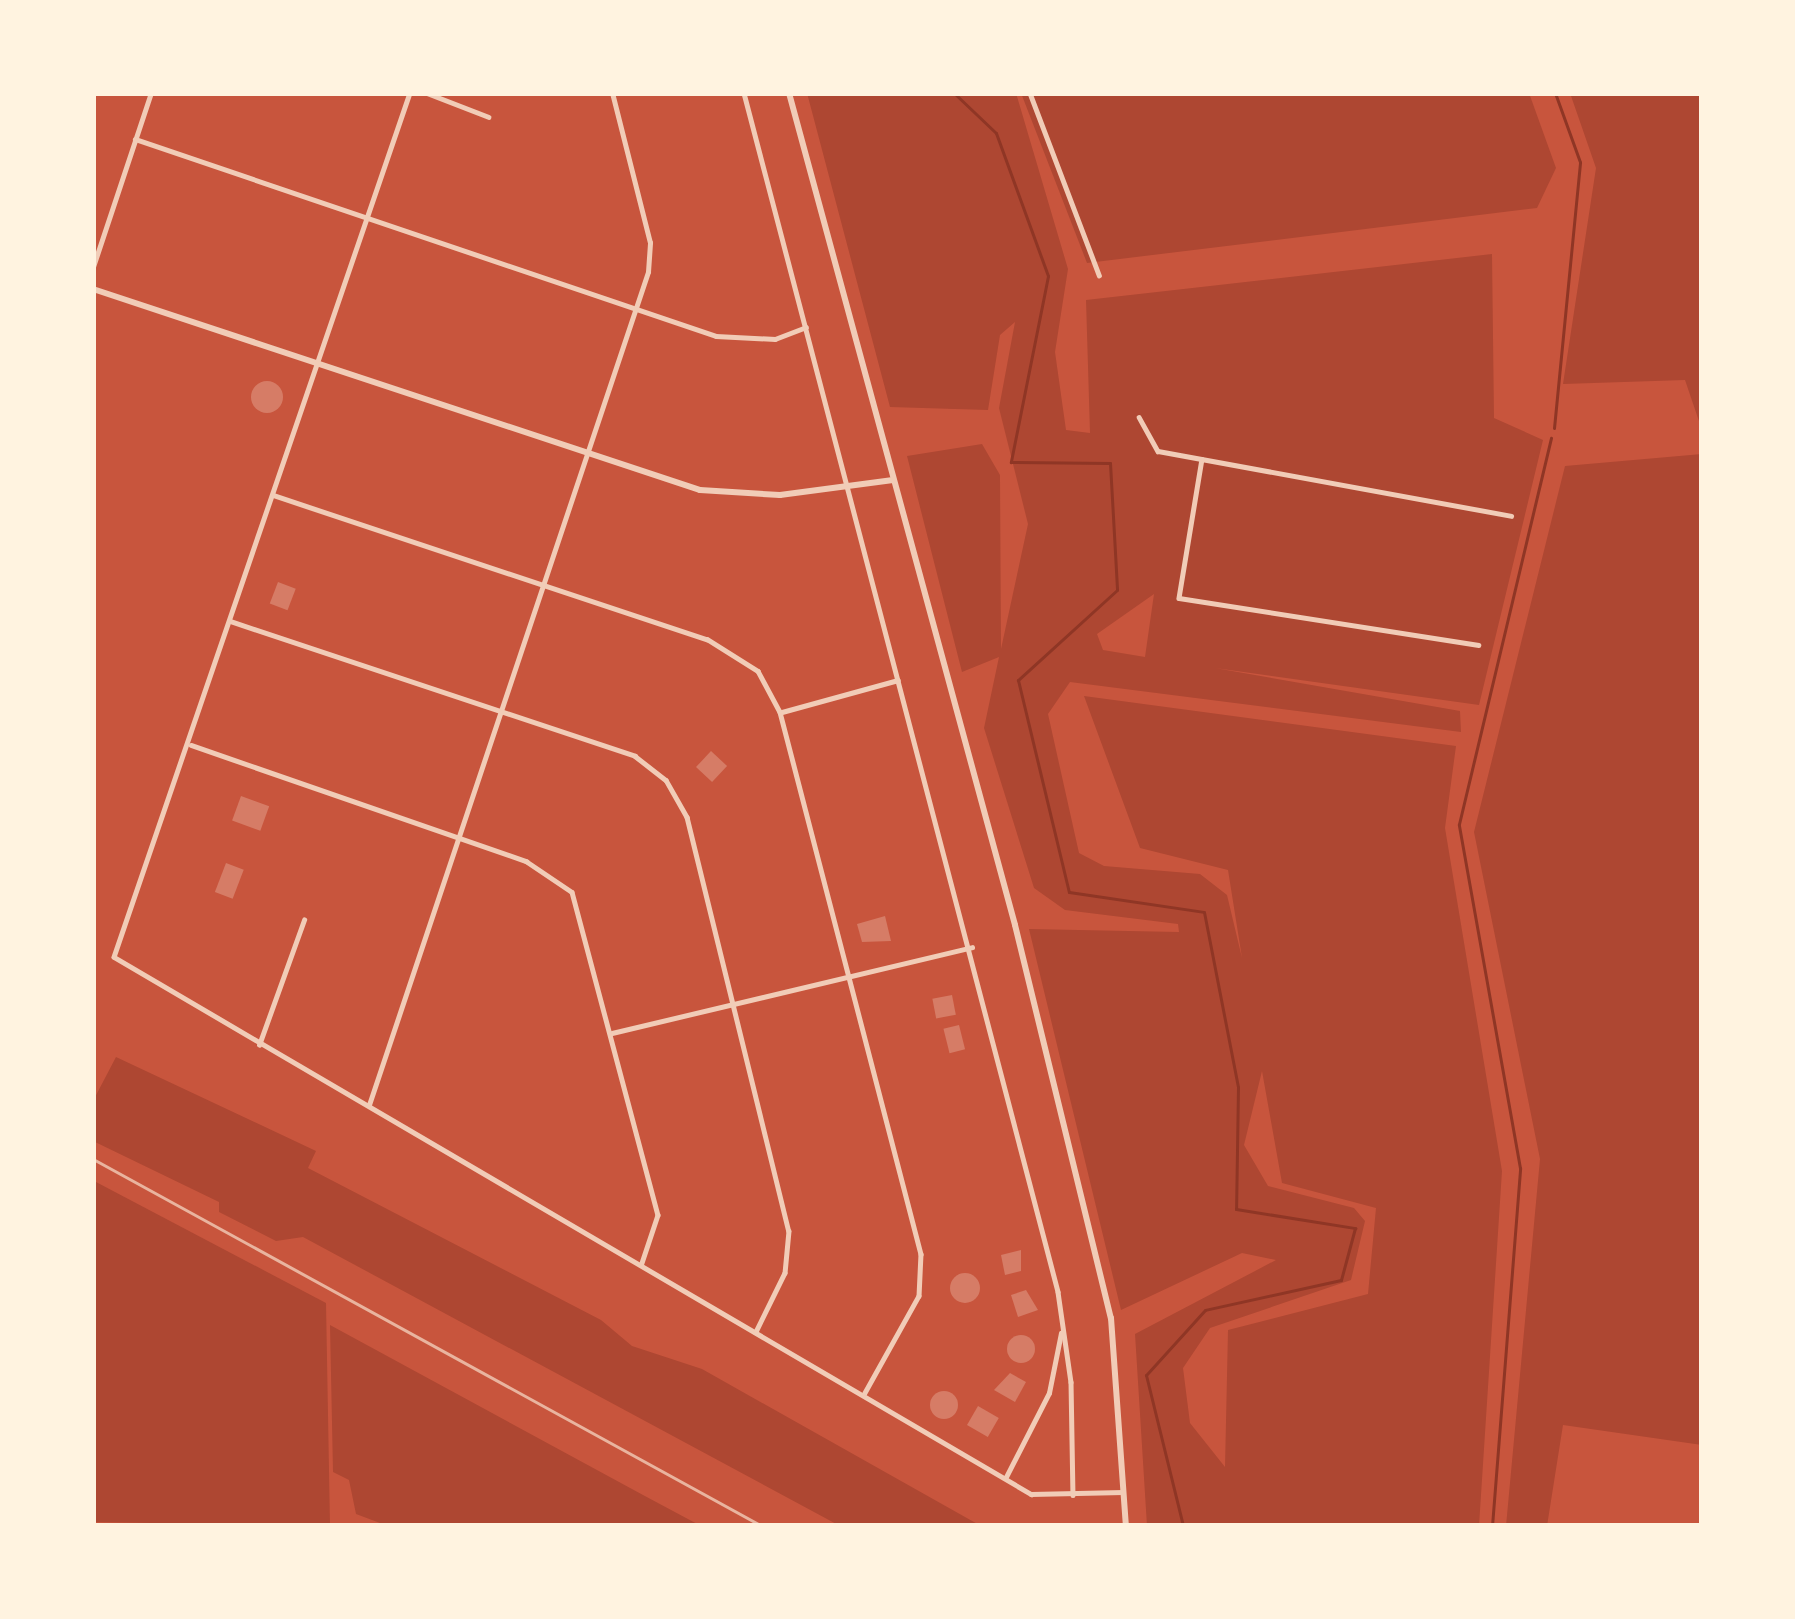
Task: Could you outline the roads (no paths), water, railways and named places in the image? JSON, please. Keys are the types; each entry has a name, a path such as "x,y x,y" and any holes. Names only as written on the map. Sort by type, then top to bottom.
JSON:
{"street":[{"path":"93,267 151,93"},
{"path":"410,93 191,745 114,957 258,1047 369,1106 1037,1496 1123,1492"},
{"path":"427,93 489,117"},
{"path":"369,1106 454,837 635,308 650,243 612,93"},
{"path":"744,93 972,947 1062,1323 1073,1495"},
{"path":"789,93 1111,1318 1126,1526"},
{"path":"1030,93 1099,275"},
{"path":"135,139 737,341 806,327"},
{"path":"93,289 586,453 745,496 847,490 893,480"},
{"path":"1138,417 1157,451 1511,516"},
{"path":"1202,459 1179,598 1478,645"},
{"path":"273,495 731,649 758,671 780,712 921,1254 919,1296 864,1395"},
{"path":"230,621 635,755 666,780 687,817 789,1232 785,1274 756,1332"},
{"path":"780,712 898,680"},
{"path":"191,745 542,868 572,892 658,1215 641,1263"},
{"path":"258,1047 304,920"},
{"path":"612,1033 972,947"},
{"path":"1006,1477 1049,1393 1062,1323"}],"waterway":[{"path":"954,93 996,133 1048,276 1011,462 1110,463 1117,590 1018,680 1069,892 1204,912 1238,1087 1236,1209 1355,1228 1341,1280 1205,1310 1146,1375 1183,1526"},
{"path":"1554,428 1580,162 1555,93"},
{"path":"1492,1526 1520,1168 1459,824 1551,438"}],"railway":[{"path":"93,1159 762,1526"}]}
